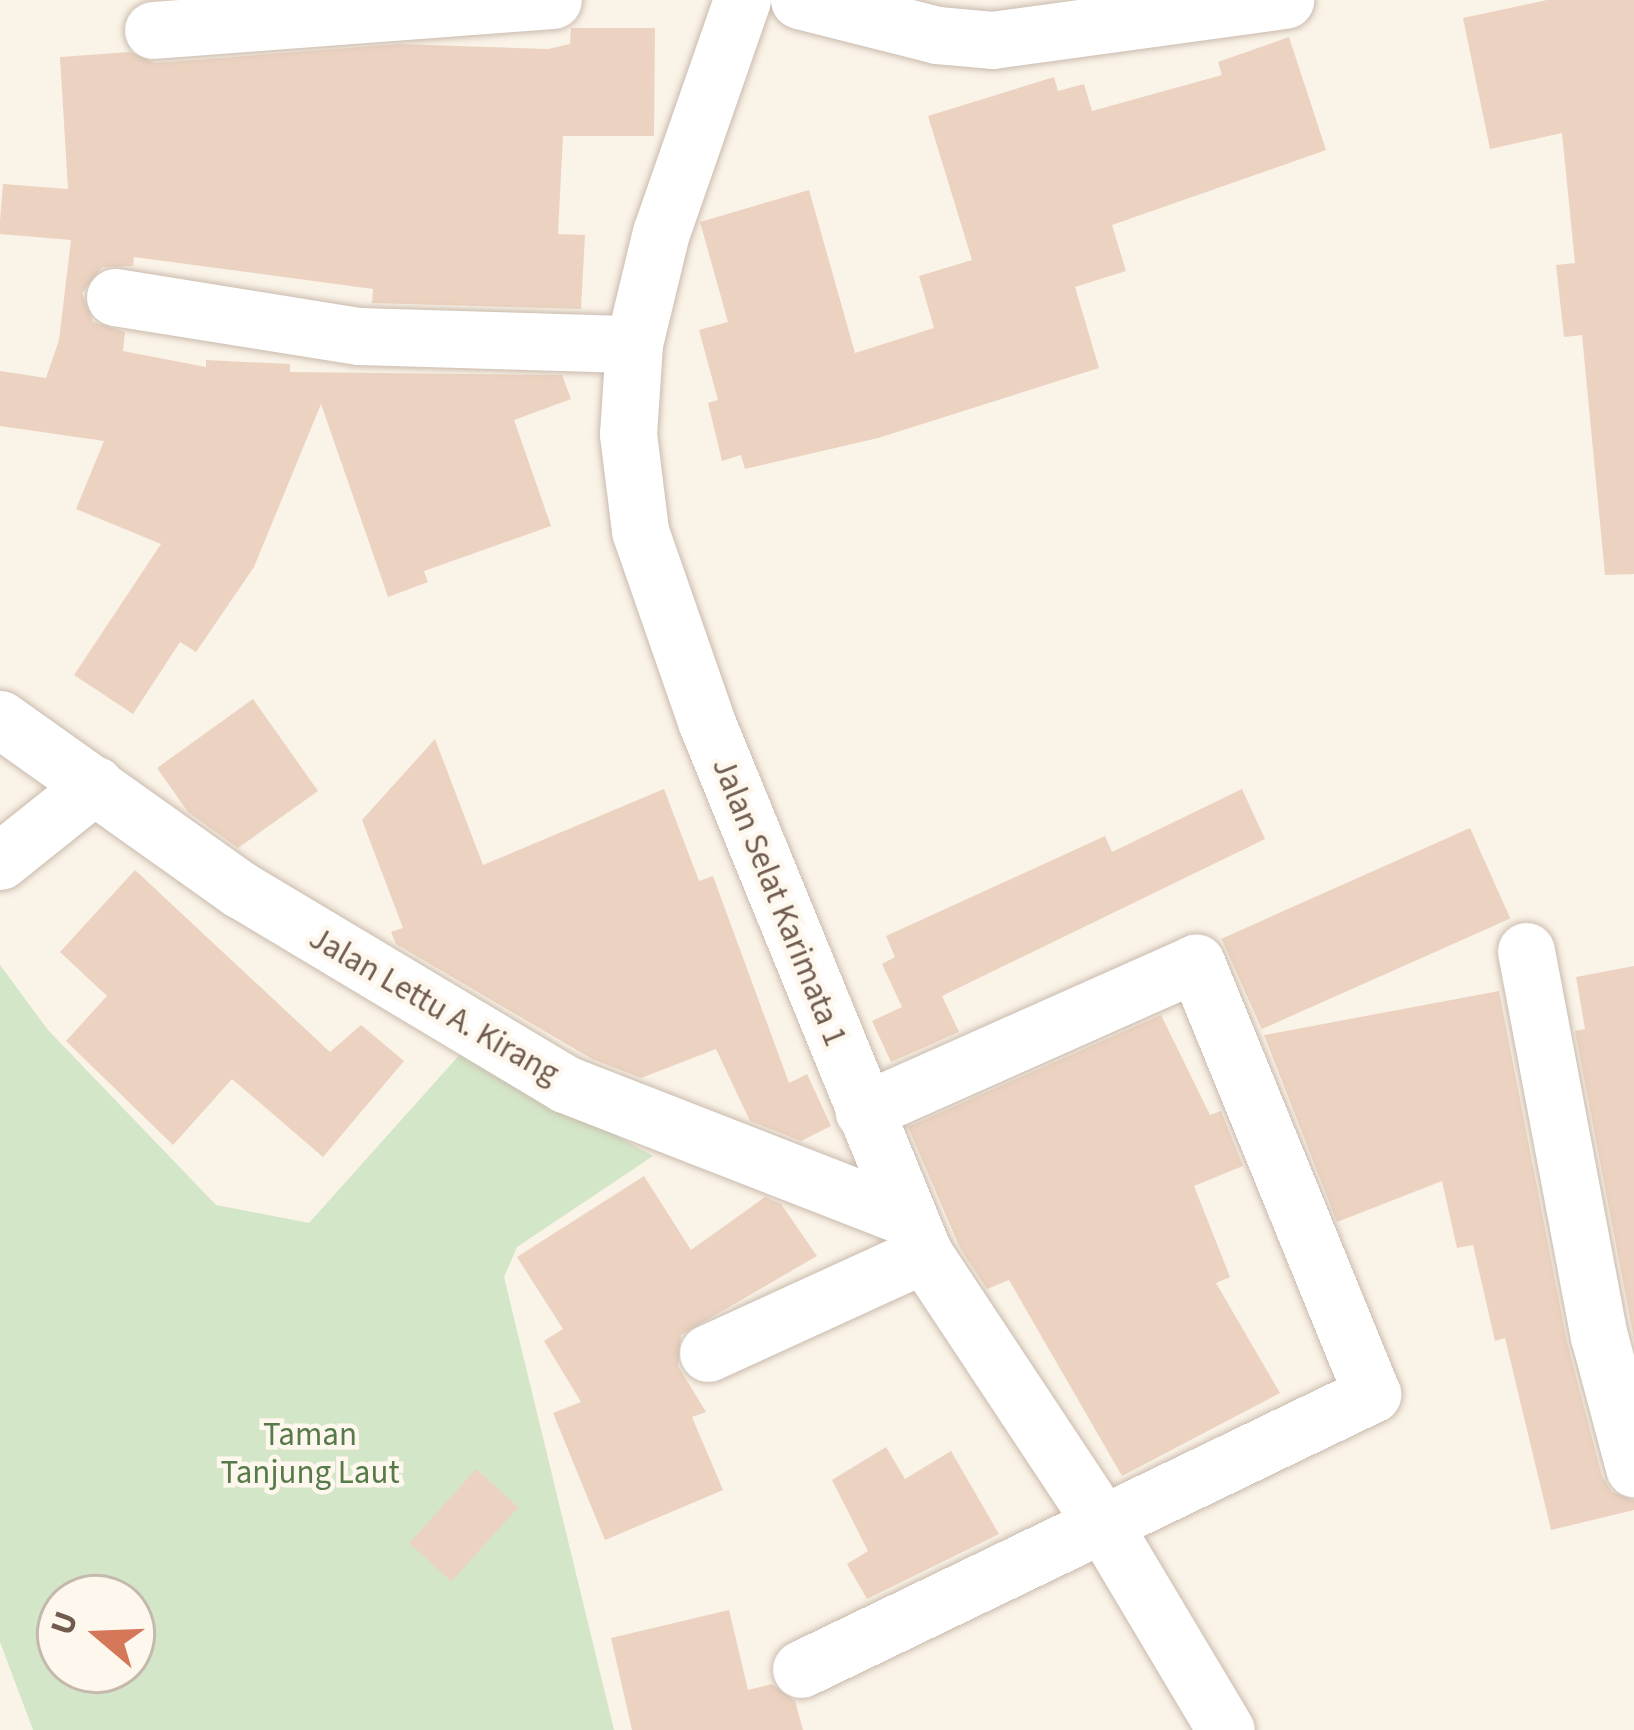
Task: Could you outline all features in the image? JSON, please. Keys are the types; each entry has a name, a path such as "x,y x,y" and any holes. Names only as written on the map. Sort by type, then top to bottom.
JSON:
{"street":[{"path":"153,30 553,0"},
{"name":"Jalan Selat Karimata 1","path":"742,0 661,232 634,344 628,434 640,531 706,721 916,1236 1103,1524 1226,1730"},
{"path":"799,0 937,35 992,40 1285,0"},
{"path":"115,297 359,336 634,344"},
{"name":"Jalan Lettu A. Kirang","path":"0,719 362,968 565,1084 916,1236"},
{"path":"0,861 95,785"},
{"path":"1526,951 1599,1336 1634,1468"},
{"path":"801,1670 1372,1394 1196,963 862,1111"},
{"path":"708,1353 916,1236"}],"green space":[{"name":"Taman Tanjung Laut","path":"0,965 48,1030 216,1205 309,1223 463,1051 653,1156 517,1247 504,1277 614,1730 33,1730 0,1642"}],"building":[{"path":"1547,0 1634,0 1634,574 1605,575 1582,335 1564,337 1556,265 1575,263 1562,133 1490,149 1463,18"},
{"path":"571,28 655,28 654,136 563,136 558,234 585,235 581,309 372,303 373,289 134,257 133,266 102,267 82,293 93,322 125,332 123,351 206,367 206,360 290,364 290,372 562,375 571,399 514,420 551,526 424,571 428,582 388,597 321,404 254,567 196,652 180,642 133,714 74,675 161,544 76,509 104,441 0,426 0,371 46,378 59,340 71,240 0,234 0,221 3,184 68,189 60,57 130,52 155,63 401,44 548,49 570,44"},
{"path":"1289,37 1326,150 1112,225 1126,271 1075,287 1099,368 878,438 745,469 741,455 722,461 708,403 718,400 699,330 728,322 700,222 809,190 855,353 934,328 919,276 972,260 928,116 1054,77 1058,91 1084,84 1092,111 1222,75 1218,62"},
{"path":"253,699 318,791 238,848 188,812 157,768"},
{"path":"435,739 483,865 664,789 699,881 713,876 789,1083 807,1074 831,1126 801,1141 750,1121 716,1049 641,1078 592,1059 396,944 391,932 403,928 362,820"},
{"path":"1242,789 1265,839 942,996 959,1032 891,1062 872,1021 902,1007 882,964 895,957 886,936 1105,836 1112,852"},
{"path":"1470,828 1510,918 1262,1029 1222,939"},
{"path":"135,870 330,1052 361,1025 404,1061 323,1157 232,1079 173,1145 66,1041 107,996 60,952"},
{"path":"1634,966 1634,1339 1575,1031 1585,1029 1576,977"},
{"path":"1499,991 1567,1342 1602,1476 1612,1492 1634,1500 1634,1510 1551,1530 1505,1338 1495,1341 1473,1245 1457,1248 1442,1181 1337,1222 1264,1035"},
{"path":"1161,1015 1210,1115 1221,1111 1243,1166 1194,1186 1230,1277 1216,1283 1280,1393 1122,1476 1009,1280 987,1289 960,1248 908,1127"},
{"path":"644,1176 691,1250 765,1197 781,1204 817,1256 681,1335 678,1366 706,1412 692,1417 723,1490 605,1540 553,1413 581,1402 544,1341 563,1329 517,1257"},
{"path":"886,1447 905,1479 951,1451 999,1534 867,1599 847,1564 868,1551 832,1480"},
{"path":"476,1469 518,1507 451,1581 409,1543"},
{"path":"729,1610 748,1690 772,1684 795,1701 803,1730 632,1730 611,1638"}]}
